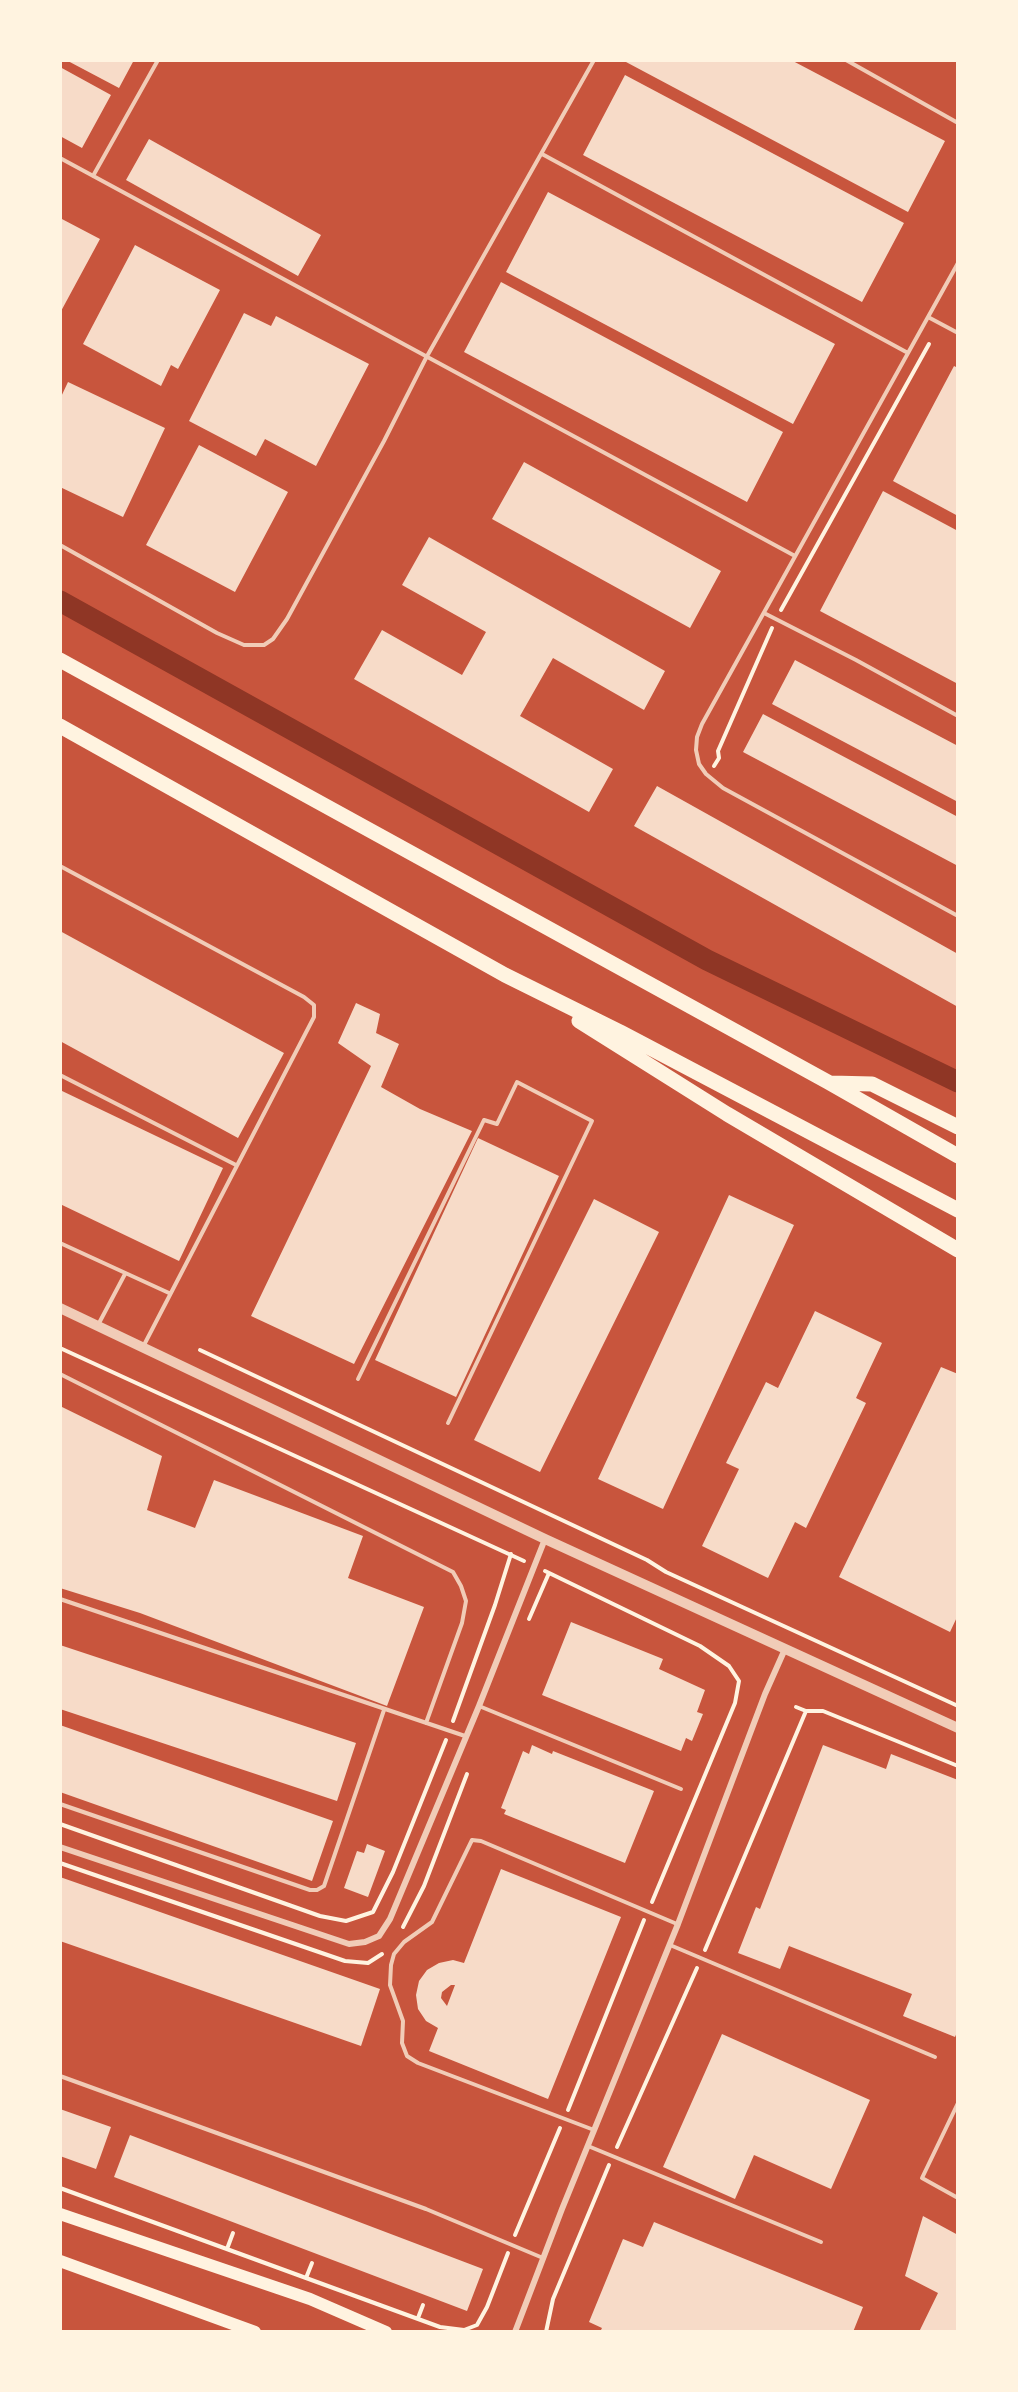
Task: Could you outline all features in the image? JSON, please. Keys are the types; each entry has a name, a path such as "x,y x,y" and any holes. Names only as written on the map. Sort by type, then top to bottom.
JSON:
{"highway":[{"path":"60,660 828,1082 958,1156"},
{"path":"60,726 505,975 727,1114 958,1250"},
{"path":"505,975 620,1032 958,1210"},
{"path":"828,1082 872,1084 958,1127"}],"main road":[{"path":"60,2214 310,2299 386,2332"},
{"path":"60,2261 255,2332"}],"street":[{"path":"60,1308 544,1539 958,1728"},
{"path":"60,1847 349,1944 365,1942 380,1936 390,1919 479,1706 544,1539"},
{"path":"515,2332 670,1945 765,1694 785,1649"}],"lane":[{"path":"93,176 158,60"},
{"path":"60,545 217,633 244,645 264,645 273,639 287,619 384,441 426,358 594,60"},
{"path":"846,60 958,123"},
{"path":"542,153 908,353"},
{"path":"60,158 795,556"},
{"path":"958,263 702,724 697,737 696,750 699,764 706,774 723,788 958,916"},
{"path":"928,317 958,333"},
{"path":"764,613 958,716"},
{"path":"60,866 304,997 314,1005 314,1017 143,1346"},
{"path":"60,1075 236,1165"},
{"path":"358,1379 484,1120 497,1124 517,1082 592,1121 448,1423"},
{"path":"60,1244 169,1293"},
{"path":"98,1326 125,1274"},
{"path":"60,1374 453,1572 466,1601 462,1623 426,1723"},
{"path":"60,1599 465,1736"},
{"path":"479,1706 681,1788"},
{"path":"60,1804 310,1890 317,1890 324,1886 384,1710"},
{"path":"594,2130 418,2063 407,2056 402,2043 403,2020 390,1985 394,1954 404,1942 432,1922 472,1840 481,1841 678,1924"},
{"path":"670,1945 935,2057"},
{"path":"60,2076 426,2209 544,2259"},
{"path":"958,2103 922,2178 958,2198"},
{"path":"588,2146 821,2241"}],"path":[{"path":"706,774 717,763 718,751 776,619 940,323"},
{"path":"60,1348 534,1566 700,1646 729,1666 739,1682 735,1703 487,2307 477,2325 465,2331 440,2326 60,2188"},
{"path":"200,1350 626,1550 666,1572 958,1706"},
{"path":"526,1626 549,1573"},
{"path":"796,1707 806,1711 823,1711 958,1766"},
{"path":"546,2332 553,2300 613,2156 701,1959 806,1711"},
{"path":"400,1931 424,1886 470,1765"},
{"path":"60,1863 345,1961 368,1963 387,1951"},
{"path":"227,2249 233,2233"},
{"path":"306,2278 312,2263"},
{"path":"418,2318 423,2305"}],"building":[{"path":"66,60 134,60 119,88"},
{"path":"627,60 791,60 945,141 908,212 626,62"},
{"path":"60,67 111,95 82,148 60,136"},
{"path":"625,75 904,223 862,302 583,155"},
{"path":"149,139 321,235 298,276 126,180"},
{"path":"548,192 835,344 793,424 506,272"},
{"path":"60,218 100,239 60,313"},
{"path":"135,245 220,290 178,369 171,365 161,386 83,344"},
{"path":"501,282 783,432 747,502 464,352"},
{"path":"244,313 271,326 276,316 369,364 316,466 265,439 256,456 189,421"},
{"path":"954,366 958,368 958,516 893,481"},
{"path":"68,382 165,428 123,517 60,487 60,399"},
{"path":"199,445 288,492 235,592 146,545"},
{"path":"524,462 721,571 690,628 492,519"},
{"path":"883,491 958,531 958,684 820,611"},
{"path":"429,537 665,671 644,710 553,658 520,716 613,769 589,812 354,679 382,630 462,675 486,632 402,585"},
{"path":"795,660 958,746 958,802 772,704"},
{"path":"763,714 958,817 958,866 743,752"},
{"path":"657,786 958,954 958,1007 634,826"},
{"path":"60,931 284,1053 238,1138 60,1041"},
{"path":"356,1003 380,1014 376,1033 399,1044 381,1087 420,1109 472,1131 354,1364 251,1316 371,1066 338,1043"},
{"path":"60,1090 223,1168 179,1261 60,1204"},
{"path":"478,1138 559,1176 456,1397 375,1360"},
{"path":"729,1195 794,1225 663,1509 598,1479"},
{"path":"594,1199 659,1232 540,1472 474,1440"},
{"path":"815,1311 882,1343 856,1398 866,1403 806,1528 795,1522 768,1578 702,1546 739,1469 726,1463 766,1382 778,1388"},
{"path":"941,1367 958,1374 958,1615 950,1632 839,1577"},
{"path":"60,1406 162,1456 147,1510 195,1528 214,1480 363,1536 348,1578 424,1607 387,1706 140,1613 60,1588"},
{"path":"571,1622 663,1659 659,1669 705,1690 697,1712 703,1714 692,1741 686,1738 681,1751 542,1695"},
{"path":"60,1645 356,1743 337,1801 60,1709"},
{"path":"60,1725 333,1821 312,1881 60,1792"},
{"path":"532,1745 654,1791 625,1863 504,1814 506,1810 501,1808 523,1751 529,1754"},
{"path":"823,1745 886,1769 891,1754 958,1780 958,2030 955,2037 903,2016 912,1994 789,1946 780,1969 738,1953 756,1907 760,1909"},
{"path":"367,1844 385,1851 368,1897 344,1888 357,1851 364,1853"},
{"path":"501,1869 621,1917 548,2099 429,2051 438,2028 426,2021 418,2009 416,1995 419,1981 427,1970 439,1963 453,1960 464,1963","holes":["451,1985 455,1985 447,2006 441,1998 442,1992"]},
{"path":"60,1877 380,1989 361,2046 60,1941"},
{"path":"722,2034 870,2100 831,2189 754,2155 735,2199 663,2167"},
{"path":"60,2109 111,2127 96,2169 60,2156"},
{"path":"130,2135 483,2269 467,2311 114,2177"},
{"path":"923,2216 958,2235 958,2332 919,2332 938,2293 905,2276"},
{"path":"654,2222 863,2307 853,2332 600,2332 602,2328 589,2322 623,2239 643,2247"}],"waterway":[{"path":"60,601 707,960 958,1082"}]}
